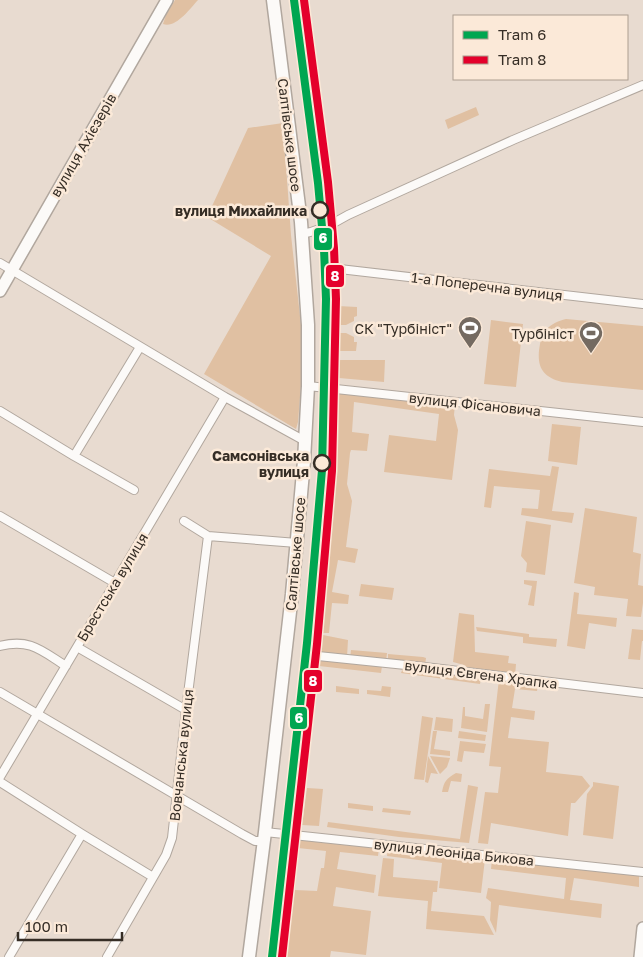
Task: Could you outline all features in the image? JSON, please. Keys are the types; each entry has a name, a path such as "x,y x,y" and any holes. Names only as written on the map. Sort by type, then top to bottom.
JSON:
{"main road":[{"name":"вулиця Ахієзерів","path":"0,291 167,0"},
{"name":"Салтівське шосе","path":"249,957 297,543 308,386 308,325 302,234 274,0"},
{"path":"640,957 643,928"}],"street":[{"path":"302,234 331,225 351,214 513,140 643,85"},
{"path":"0,263 225,397 305,441"},
{"name":"1-а Поперечна вулиця","path":"331,268 643,304"},
{"path":"74,456 140,347"},
{"name":"вулиця Фісановича","path":"308,386 643,422"},
{"name":"Брестська вулиця","path":"0,777 225,397"},
{"path":"0,411 134,490"},
{"path":"0,516 115,583"},
{"path":"184,521 208,536 297,543"},
{"name":"Вовчанська вулиця","path":"107,957 170,846 208,536"},
{"path":"0,646 20,643 31,645 66,666"},
{"path":"77,647 186,710"},
{"name":"вулиця Євгена Храпка","path":"318,656 643,692"},
{"name":"вулиця Леоніда Бикова","path":"0,692 255,841 264,837 643,872"},
{"path":"0,782 153,877"},
{"path":"9,957 82,834"}],"shaded area":[{"path":"175,0 198,0 177,21 168,25 163,24 166,15"},
{"path":"476,107 479,115 448,129 445,120"},
{"path":"283,123 291,235 301,325 301,385 296,429 204,374 271,256 207,217 248,128"},
{"path":"338,306 357,307 357,316 354,317 354,321 346,325 339,325"},
{"name":"Турбініст","path":"566,319 643,326 643,390 562,382 549,377 540,364 539,351 542,337 550,326"},
{"path":"491,320 523,324 516,387 484,384"},
{"path":"338,333 346,333 354,337 354,342 357,342 356,351 338,351"},
{"path":"339,360 385,360 384,382 339,378"},
{"path":"325,389 455,404 454,415 458,430 452,480 384,472 389,435 436,441 439,414 354,402 352,432 369,434 367,451 351,450 347,484 352,501 346,547 358,549 355,563 338,560 332,592 349,595 348,604 332,603 329,633 322,633 309,703 314,704 299,839 379,848 378,856 340,852 337,869 376,875 374,893 336,887 333,906 371,911 366,955 331,951 330,957 276,957 294,802 326,462","holes":["298,848 326,851 324,868 321,868 317,891 295,890"]},
{"path":"552,424 581,427 577,465 548,461"},
{"path":"552,466 559,467 552,511 574,513 572,523 521,515 522,508 538,509 540,490 494,486 491,508 484,507 489,469 550,476"},
{"path":"585,508 637,517 633,552 641,554 638,585 643,586 641,617 626,616 628,599 594,595 595,587 574,583"},
{"path":"526,521 551,525 545,575 526,572 527,563 521,556"},
{"path":"524,580 537,581 534,606 528,605 532,586 524,584"},
{"path":"361,584 394,588 392,600 359,596"},
{"path":"574,592 579,593 577,614 617,618 616,627 589,623 585,649 567,646"},
{"path":"459,613 474,615 475,652 509,656 508,663 516,664 515,676 465,669 464,665 453,662"},
{"path":"476,627 529,634 529,637 557,639 556,647 523,643 523,637 477,631"},
{"path":"632,629 643,630 640,660 628,659"},
{"path":"323,635 348,640 347,657 320,655"},
{"path":"351,650 387,653 386,662 350,659"},
{"path":"388,654 423,657 426,658 425,666 388,662"},
{"path":"319,660 382,666 381,673 319,666"},
{"path":"403,668 481,678 480,684 401,673"},
{"path":"499,679 538,683 537,691 515,689 512,708 535,711 534,720 511,717 508,738 549,742 546,772 582,776 590,786 575,803 571,803 568,836 491,823 488,844 478,843 485,792 498,793 501,767 489,766"},
{"path":"336,686 359,689 359,694 336,692"},
{"path":"382,686 391,687 390,697 367,694 367,690 381,691"},
{"path":"485,704 490,704 487,732 461,728 463,707 465,707 465,716 483,719"},
{"path":"422,716 433,718 424,780 414,779"},
{"path":"436,717 453,719 452,732 434,730"},
{"path":"433,731 437,731 434,749 450,751 450,756 430,754"},
{"path":"459,731 486,735 485,741 458,738"},
{"path":"460,741 486,744 484,753 464,751 462,762 457,761"},
{"path":"428,756 438,774 431,773 428,783 425,782"},
{"path":"430,756 450,758 447,767 440,774"},
{"path":"456,773 462,774 461,782 451,781 448,792 442,792 446,781"},
{"path":"593,782 619,786 613,839 583,835 587,794 593,786"},
{"path":"468,785 478,787 469,843 399,837 327,827 328,822 460,839"},
{"path":"307,788 323,789 319,826 302,825"},
{"path":"348,803 373,806 373,811 348,808"},
{"path":"383,808 411,811 410,815 382,812"},
{"path":"388,849 485,859 481,893 439,888 442,863 387,856"},
{"path":"383,858 394,859 393,877 438,881 437,892 433,892 431,911 484,916 494,935 426,929 428,901 378,896"},
{"path":"492,859 639,875 639,887 574,878 570,900 602,904 601,918 499,905 496,933 490,920 491,902 486,898 488,888 564,899 566,878 491,869"}],"tram line":[{"name":"6","path":"272,957 307,643 322,470 326,299 318,183 294,0"},
{"name":"8","path":"282,957 317,644 332,471 336,299 328,182 304,0"}],"place":[{"name":"вулиця Михайлика","path":"320,210"},
{"name":"СК \"Турбініст\"","path":"470,349"},
{"name":"Турбініст","path":"591,354"},
{"name":"Самсонівська вулиця","path":"322,463"}]}
